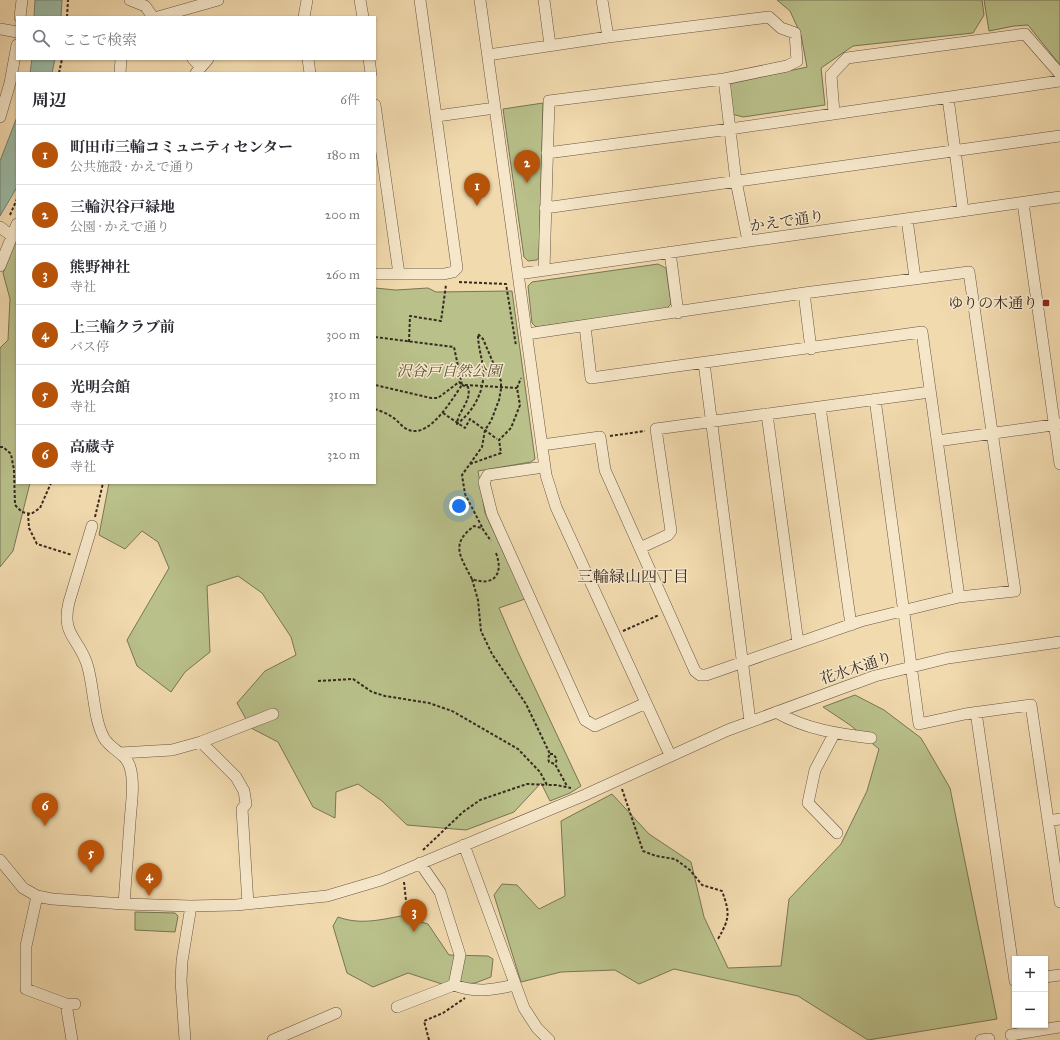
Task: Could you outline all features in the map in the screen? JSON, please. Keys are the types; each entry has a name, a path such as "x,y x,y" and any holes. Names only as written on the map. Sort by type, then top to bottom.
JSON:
{"street":[{"path":"20,16 22,0"},
{"path":"130,0 145,6 158,16"},
{"path":"162,16 218,0"},
{"path":"304,16 307,0"},
{"path":"360,0 363,16"},
{"path":"376,274 444,274 453,272 457,268 420,0"},
{"path":"480,0 527,334 544,467 556,507 670,756"},
{"path":"544,0 550,45"},
{"path":"602,0 608,37"},
{"path":"488,55 608,37 768,17 781,28 794,33 797,61 787,66 724,79 549,101 544,270"},
{"path":"0,29 16,32"},
{"path":"834,113 830,75 847,58 1025,34 1060,74"},
{"path":"0,117 10,83 16,50"},
{"path":"120,72 121,60"},
{"path":"308,60 310,72"},
{"path":"369,60 371,72"},
{"path":"724,79 736,181 748,241"},
{"path":"547,153 730,129 1060,81"},
{"path":"948,98 963,211"},
{"path":"437,116 495,108"},
{"path":"376,112 398,274"},
{"path":"546,208 1060,136"},
{"name":"かえで通り","path":"518,274 1060,197"},
{"path":"1022,202 1057,424 1060,464"},
{"path":"907,219 915,278"},
{"path":"0,266 12,236 8,224"},
{"path":"670,252 678,313"},
{"path":"527,334 678,313 804,293 969,272 1015,591 959,597 851,625 706,675 700,675 695,670 605,470 600,438 542,445"},
{"path":"804,293 811,349"},
{"path":"585,326 591,378 811,349 922,332 959,597"},
{"path":"704,363 750,721"},
{"path":"640,548 668,535 671,531 656,429 930,392"},
{"path":"875,399 919,724 976,712 1031,705 1054,820 1060,902"},
{"path":"820,407 851,625"},
{"path":"767,414 798,643"},
{"path":"937,441 1057,424"},
{"path":"544,467 488,475 484,482 492,514 585,720 595,726 646,703"},
{"path":"92,526 66,613 66,624 70,634 83,654 87,665 104,738 110,746 127,760 130,768 132,802 124,904"},
{"name":"花水木通り","path":"37,896 124,904 191,906 248,904 327,896 382,880 402,870 585,794 750,721 875,676 948,658 1060,642"},
{"path":"776,712 787,718 834,734 871,738"},
{"path":"976,712 1012,961"},
{"path":"120,753 172,750 201,742 273,714"},
{"path":"834,734 815,770 808,803 837,833"},
{"path":"201,742 232,773 244,791 246,804 242,809 248,904"},
{"path":"464,845 524,1008 537,1028 549,1040"},
{"path":"0,860 23,888 37,896 26,946 26,989 70,1004 72,1040"},
{"path":"420,863 440,892 460,955 454,985"},
{"path":"185,1040 181,981 182,961 191,906"},
{"path":"1048,977 1060,975"},
{"path":"397,1007 454,985 468,990 494,990 515,985"},
{"path":"273,1040 336,1013"},
{"path":"1011,1035 1060,1027"}],"path":[{"path":"67,16 68,0"},
{"path":"59,72 62,60"},
{"path":"8,224 16,202"},
{"path":"409,342 410,316 441,321 446,283 452,282"},
{"path":"457,282 506,284 516,348"},
{"path":"457,424 469,413 482,386 483,368 478,334 483,339 501,381 501,387 499,400 491,421 485,430 482,447 462,475 465,494 493,546"},
{"path":"376,337 454,347 462,385 443,413 423,430 414,432 407,430 392,416 376,409"},
{"path":"469,465 501,453 499,440 511,428 520,405 518,388 521,378 520,370"},
{"path":"376,385 431,398 438,398 459,382 468,387 470,392 468,401 458,417 457,424"},
{"path":"462,385 518,388"},
{"path":"443,413 457,424 465,428 470,419 497,439"},
{"path":"600,438 656,429"},
{"path":"0,448 3,447 12,454 15,505 22,512 31,514 40,508 51,484"},
{"path":"92,526 103,484"},
{"path":"28,513 29,528 37,544 82,559"},
{"path":"486,533 482,528 474,526 465,532 459,542 460,553 472,579 478,600 482,632 489,649 526,704 550,754 553,754 557,758 555,764"},
{"path":"472,579 481,582 489,582 494,578 500,566 496,552"},
{"path":"615,634 669,611"},
{"path":"318,681 353,679 372,692 385,696 429,702 452,711 518,750 540,772 547,785"},
{"path":"550,754 548,758 549,762 555,764 567,786"},
{"path":"619,779 643,851 656,856 675,859 690,870 702,885 722,891 729,911 727,923 718,939"},
{"path":"420,863 424,849 463,812 480,800 527,784 567,786 585,794"},
{"path":"402,870 408,919"},
{"path":"429,1040 424,1021 443,1013 460,1002 466,997 468,990"}],"green space":[{"path":"777,0 982,0 984,15 973,33 853,46 821,68 825,105 743,117 732,114 729,84 807,67 801,35 790,11"},
{"path":"984,0 1060,0 1060,65 1028,25 989,31"},
{"path":"543,103 539,257 537,260 528,261 524,257 503,109"},
{"path":"16,240 16,484 30,484 13,551 0,567 0,348 8,340 10,299 3,273"},
{"path":"658,264 666,268 671,304 666,309 536,327 532,323 528,286 532,282"},
{"name":"沢谷戸自然公園","path":"376,288 396,290 428,288 436,292 512,291 535,459 531,462 478,471 485,513 525,599 499,608 581,786 570,793 550,801 541,783 514,812 466,830 407,825 382,801 358,784 336,792 335,818 313,807 278,742 251,728 237,703 265,671 296,655 291,637 262,593 238,576 207,586 210,652 185,672 171,692 137,666 127,640 169,568 158,542 142,531 125,549 99,535 109,484 376,484"},
{"path":"855,695 884,710 921,738 950,788 997,1019 868,1040 798,996 674,969 639,984 615,970 561,972 521,982 494,895 502,884 517,885 539,909 565,896 561,821 612,794 649,834 691,862 704,917 728,968 781,966 789,899 841,844 867,791 879,749 850,725 823,707"},
{"path":"135,912 175,913 178,916 175,932 135,930"},
{"path":"401,916 428,924 449,955 488,956 493,959 491,977 475,983 445,985 408,973 373,987 347,973 333,926 338,917 354,921 362,921"}],"shaded area":[{"path":"35,0 62,0 61,16 34,16"},
{"path":"32,60 55,60 52,72 30,72"},
{"path":"16,120 16,189 0,216 0,161"}],"place":[{"name":"三輪沢谷戸緑地","path":"527,183"},
{"name":"町田市三輪コミュニティセンター","path":"477,206"},
{"name":"ゆりの木通り","path":"1046,303"},
{"name":"高蔵寺","path":"45,826"},
{"name":"光明会館","path":"91,873"},
{"name":"上三輪クラブ前","path":"149,896"},
{"name":"熊野神社","path":"414,932"}],"district":[{"name":"三輪緑山四丁目","path":"633,576"}]}
